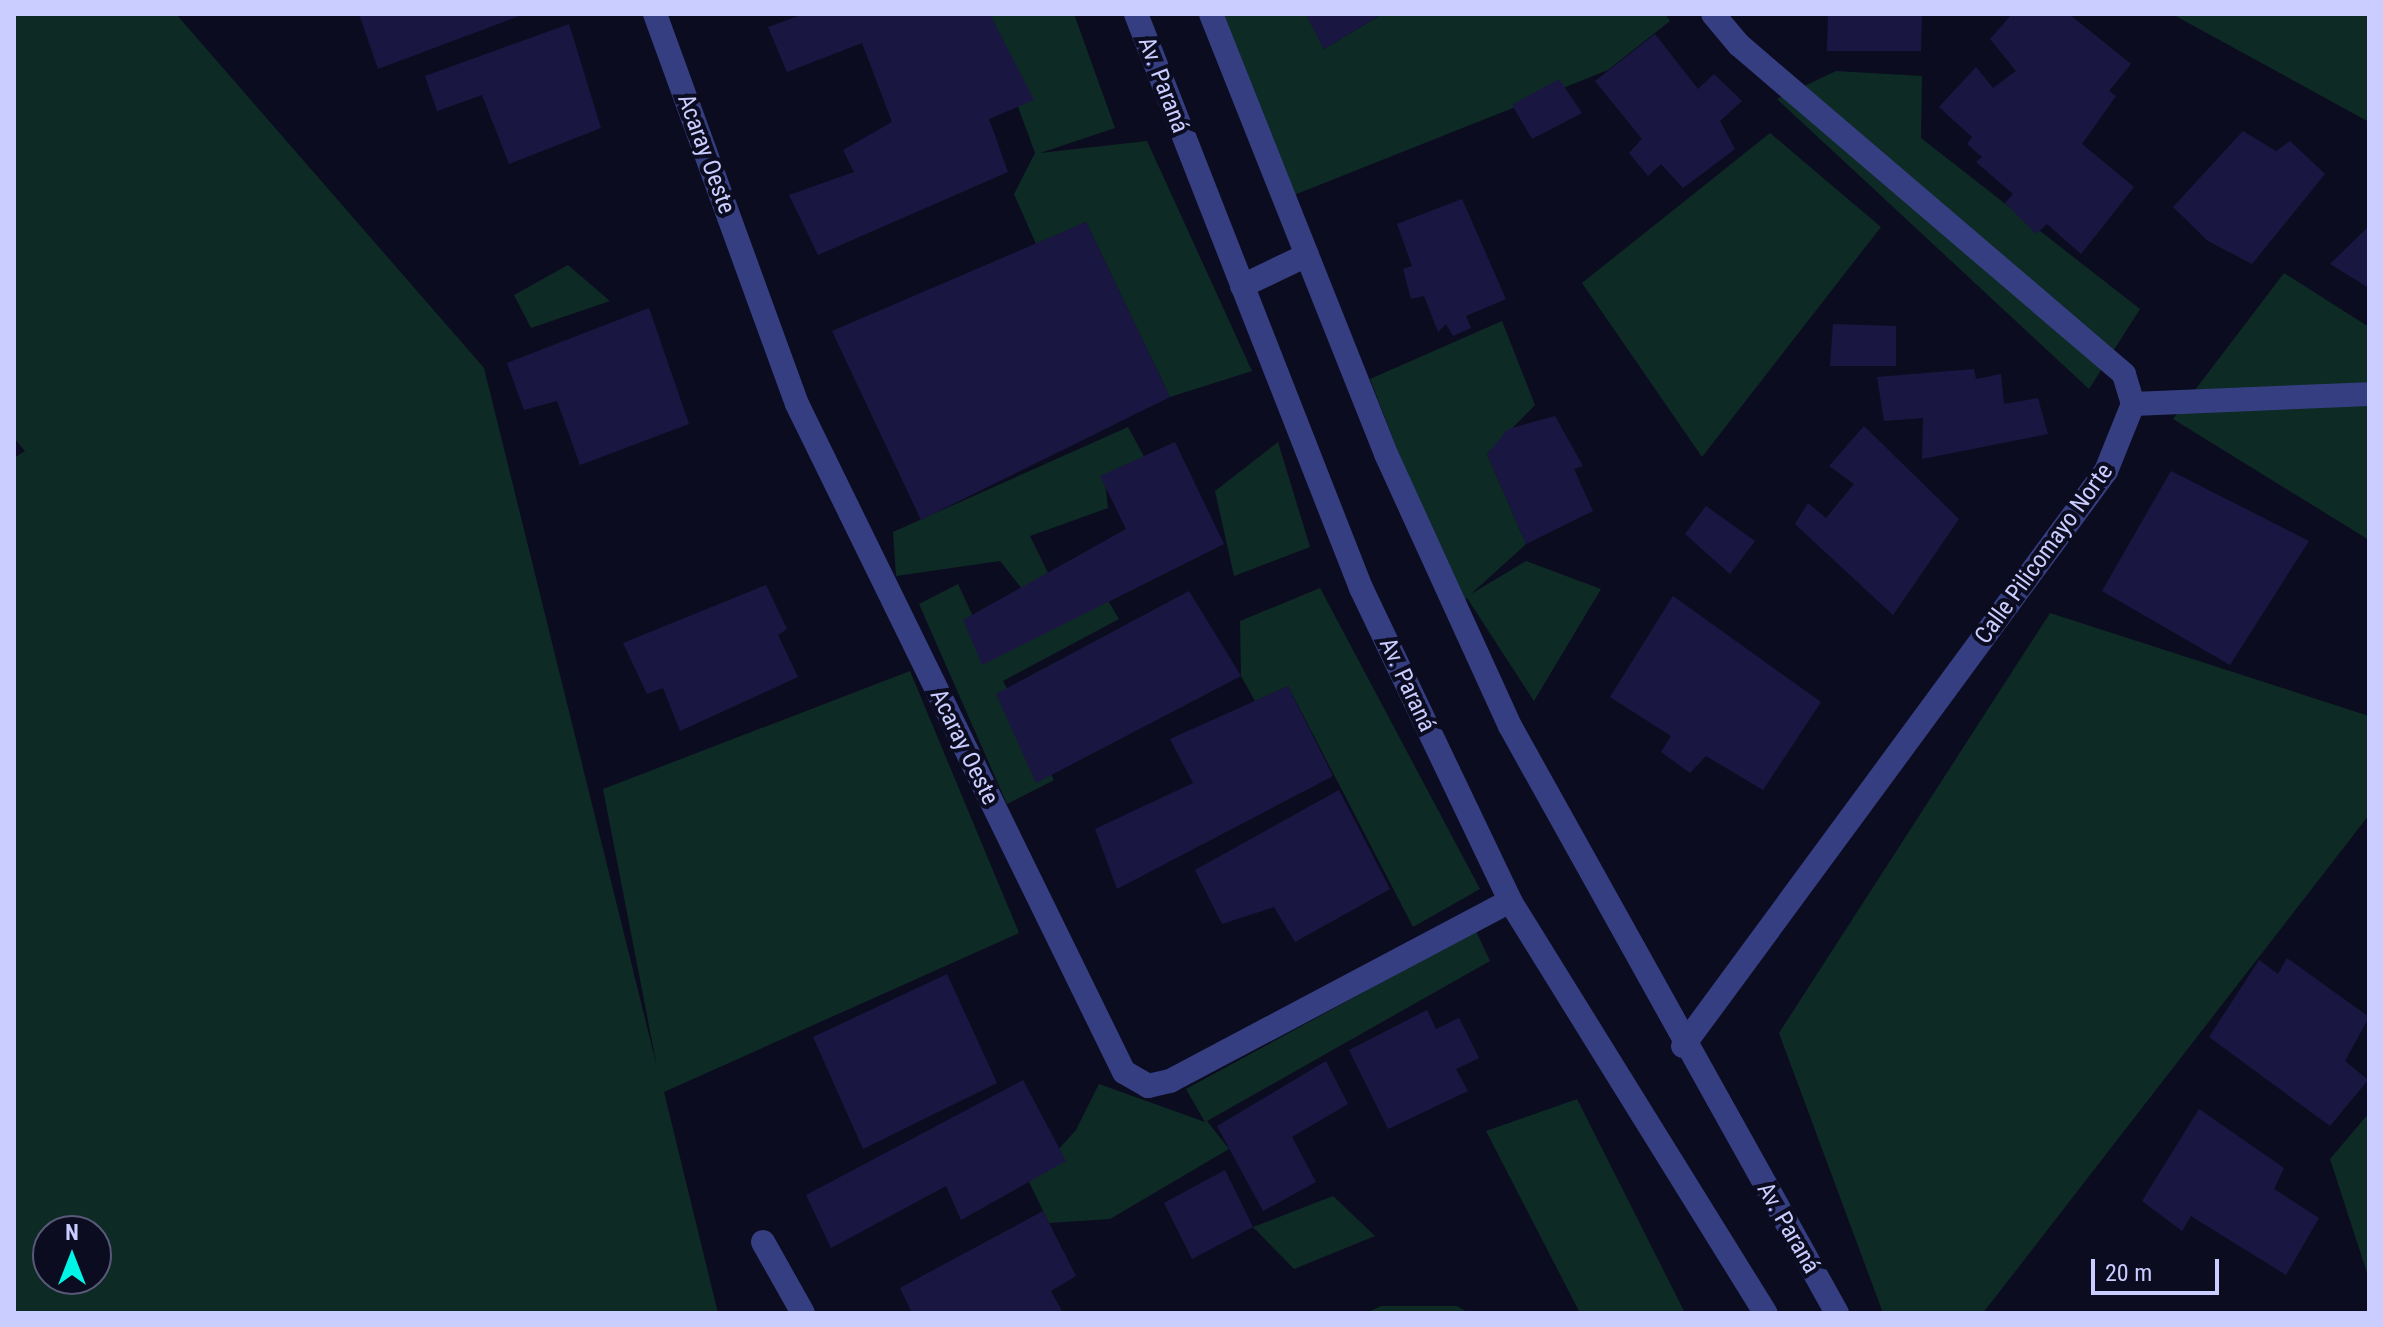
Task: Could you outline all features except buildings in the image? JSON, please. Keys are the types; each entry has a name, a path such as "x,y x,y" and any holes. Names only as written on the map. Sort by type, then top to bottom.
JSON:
{"street":[{"name":"Acaray Oeste","path":"655,14 797,404 1124,1072 1148,1086 1170,1081 1510,901"},
{"name":"Av. Paraná","path":"1136,14 1361,588 1510,901 1765,1313"},
{"name":"Av. Paraná","path":"1211,14 1386,454 1510,726 1683,1046 1837,1313"},
{"path":"1713,14 1739,45 2124,374 2133,404 2369,394"},
{"path":"1242,286 1307,255"},
{"name":"Calle Pilicomayo Norte","path":"1683,1046 2106,471 2133,404"},
{"path":"763,1242 803,1313"}],"green space":[{"path":"14,14 176,14 484,368 657,1067 603,789 910,671 1019,933 664,1092 718,1313 14,1313 14,458 25,451 14,438"},
{"path":"984,14 1074,14 1115,128 1040,153 1147,141 1252,371 1170,397 1086,222 1036,244 1014,194 1035,153"},
{"path":"1217,14 1306,14 1324,49 1382,14 1665,14 1670,21 1608,70 1289,197"},
{"path":"2172,14 2369,14 2369,122"},
{"path":"1836,71 1922,76 1921,138 2140,309 2089,389 1777,99"},
{"path":"1770,133 1881,227 1702,457 1582,283"},
{"path":"568,265 610,301 531,328 514,295"},
{"path":"2284,273 2369,327 2369,540 2173,419"},
{"path":"1502,321 1535,405 1487,454 1526,544 1471,594 1526,561 1601,589 1534,701 1467,598 1458,606 1370,379"},
{"path":"1128,427 1148,464 1105,481 1108,508 1030,536 1052,581 1027,595 1000,561 896,576 893,532"},
{"path":"1278,442 1310,547 1234,576 1215,491"},
{"path":"958,584 989,651 1104,594 1119,619 1003,681 1054,780 1007,804 919,604"},
{"path":"1320,588 1480,889 1413,927 1288,686 1255,701 1241,676 1240,621"},
{"path":"2050,613 2369,716 2369,815 1983,1313 1883,1313 1779,1033"},
{"path":"1476,931 1490,961 1207,1121 1229,1149 1110,1219 1049,1223 1029,1182 1076,1130 1099,1084 1205,1122 1186,1089"},
{"path":"1577,1099 1685,1313 1580,1313 1486,1131"},
{"path":"2369,1113 2369,1279 2330,1159"},
{"path":"1333,1196 1375,1236 1294,1269 1253,1227"},
{"path":"1381,1306 1457,1306 1469,1313 1366,1313"}]}
